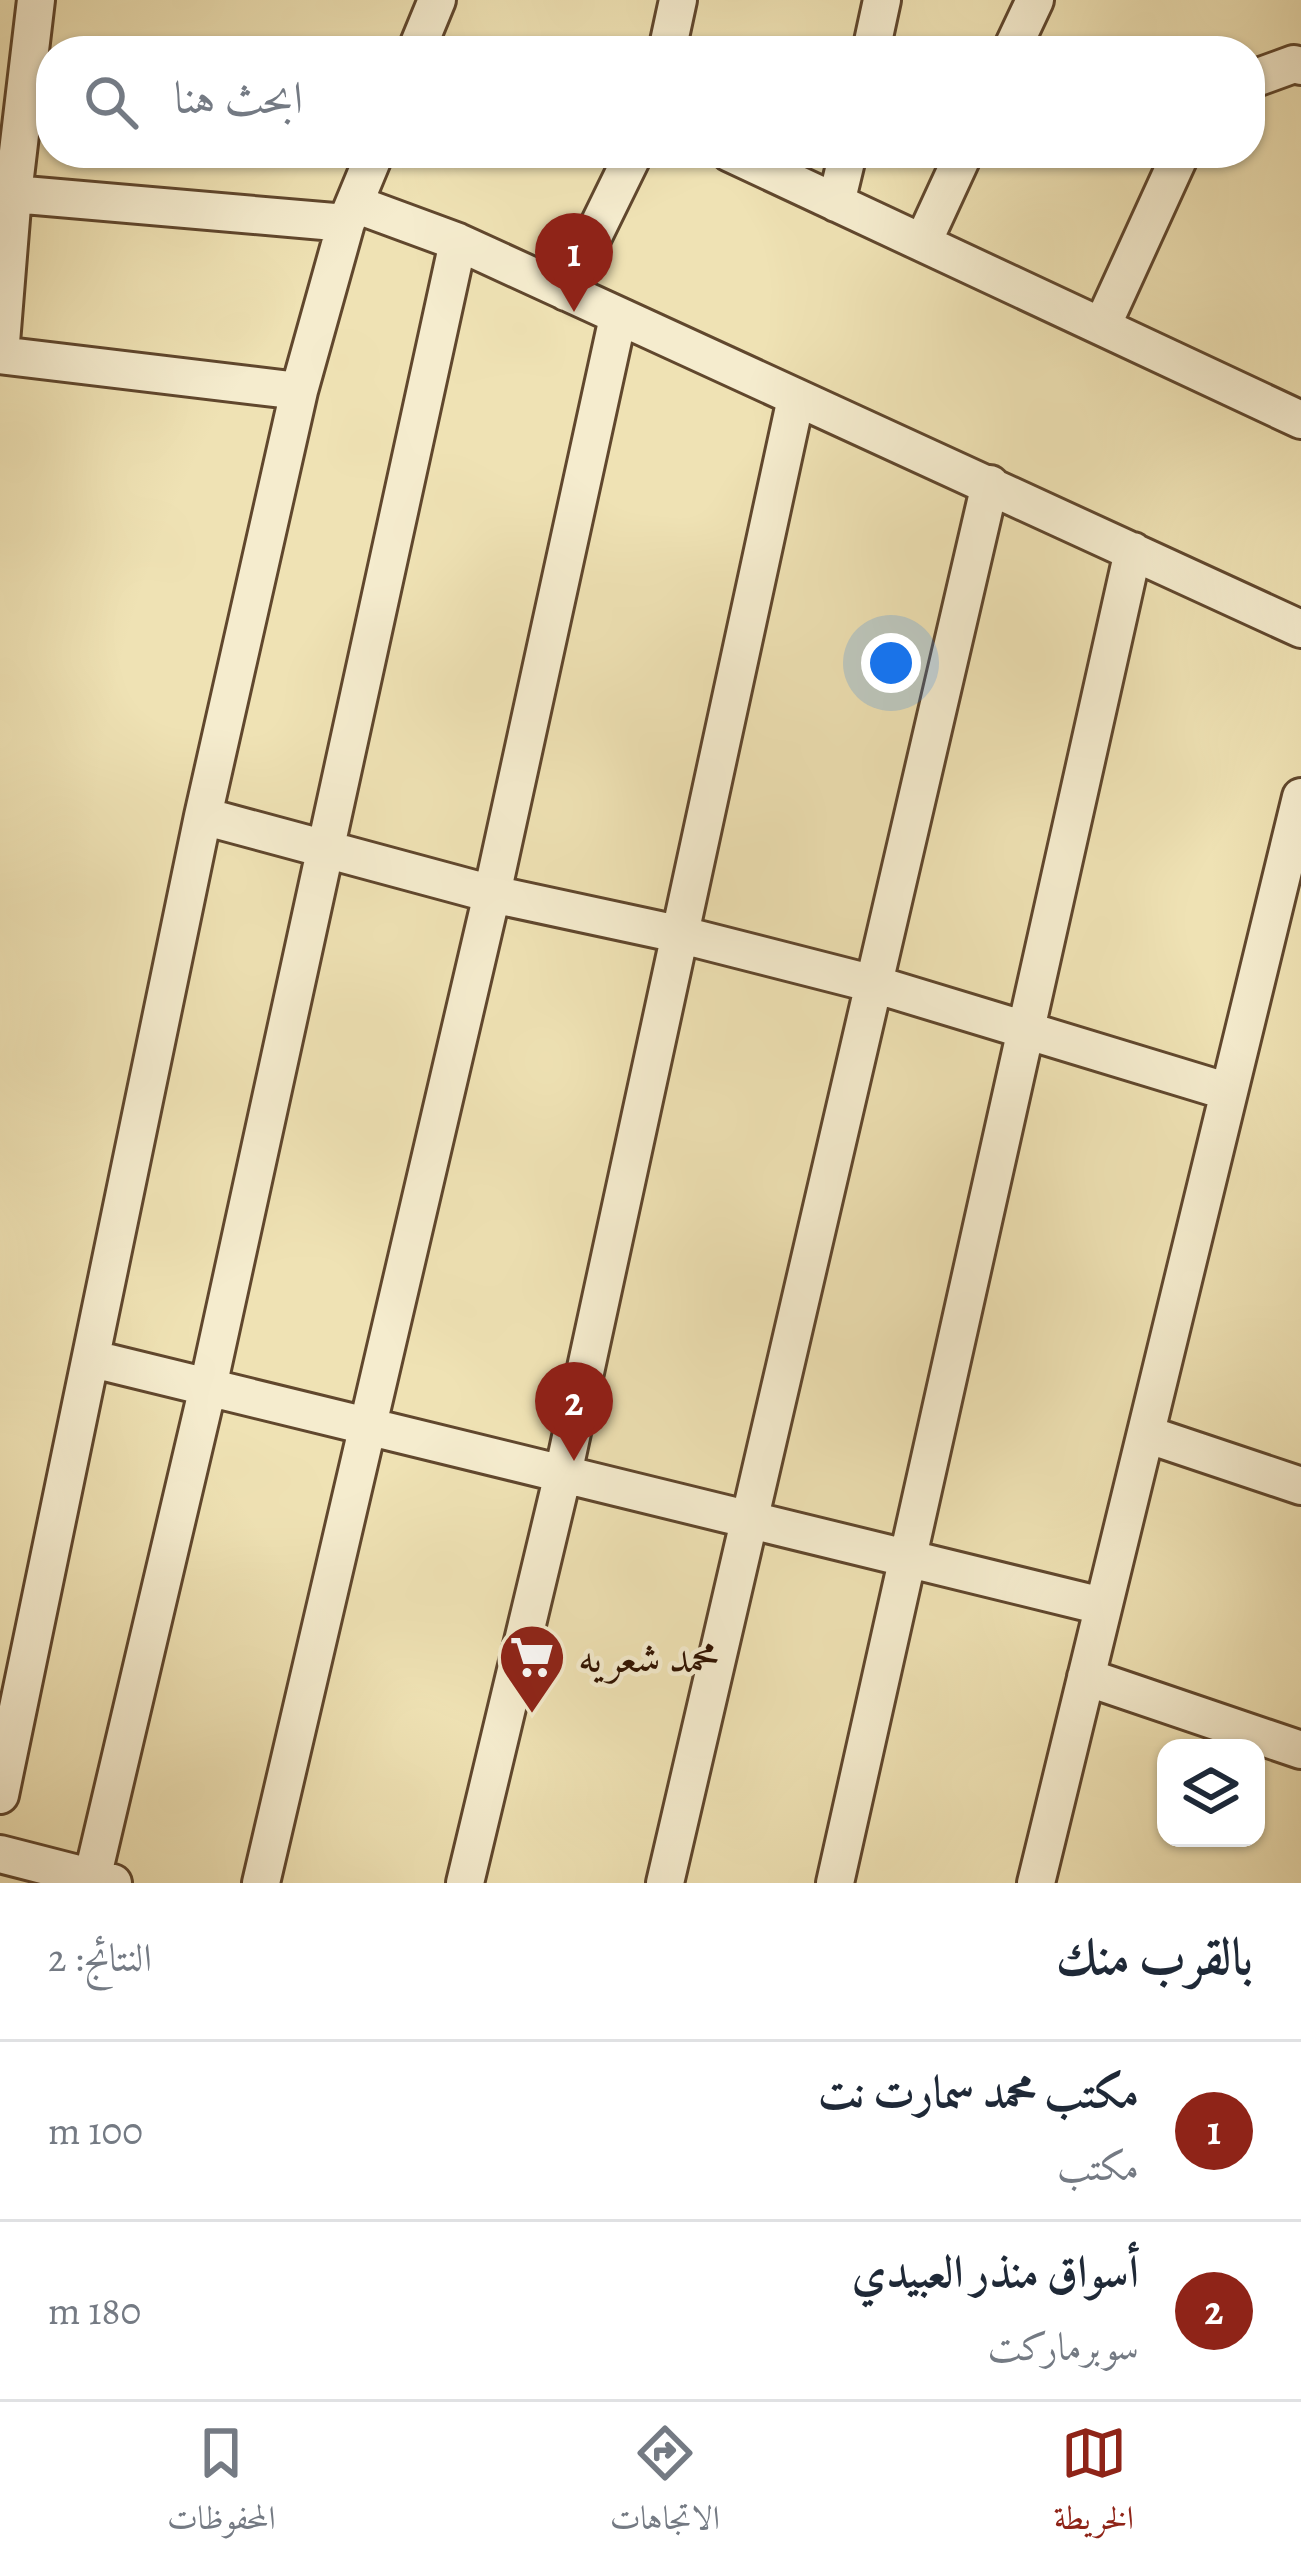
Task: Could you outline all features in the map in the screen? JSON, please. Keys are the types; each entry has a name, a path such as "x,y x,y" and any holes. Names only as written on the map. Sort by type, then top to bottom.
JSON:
{"street":[{"path":"36,0 0,355 299,391"},
{"path":"422,36 437,0"},
{"path":"670,36 678,0"},
{"path":"874,36 882,0"},
{"path":"1018,36 1034,0"},
{"path":"1265,75 1301,66"},
{"path":"0,1796 203,816 299,391 350,214 370,168"},
{"path":"566,292 627,168"},
{"path":"762,168 1298,412"},
{"path":"836,202 844,168"},
{"path":"923,242 957,168"},
{"path":"1102,326 1174,168"},
{"path":"14,194 350,214 458,242 1301,629"},
{"path":"0,1854 99,1881 458,242"},
{"path":"262,1883 365,1425 493,894 618,317"},
{"path":"465,1883 563,1474 796,398"},
{"path":"665,1883 990,484"},
{"path":"835,1883 1133,551"},
{"path":"1036,1883 1301,797"},
{"path":"203,816 493,894 678,934 874,984 1229,1092"},
{"path":"93,1359 1102,1606"},
{"path":"1146,1434 1301,1486"},
{"path":"1087,1677 1301,1750"}],"place":[{"name":"مكتب محمد سمارت نت","path":"574,312"},
{"name":"أسواق منذر العبيدي","path":"574,1461"},
{"name":"محمد شعريه","path":"532,1716"}]}
